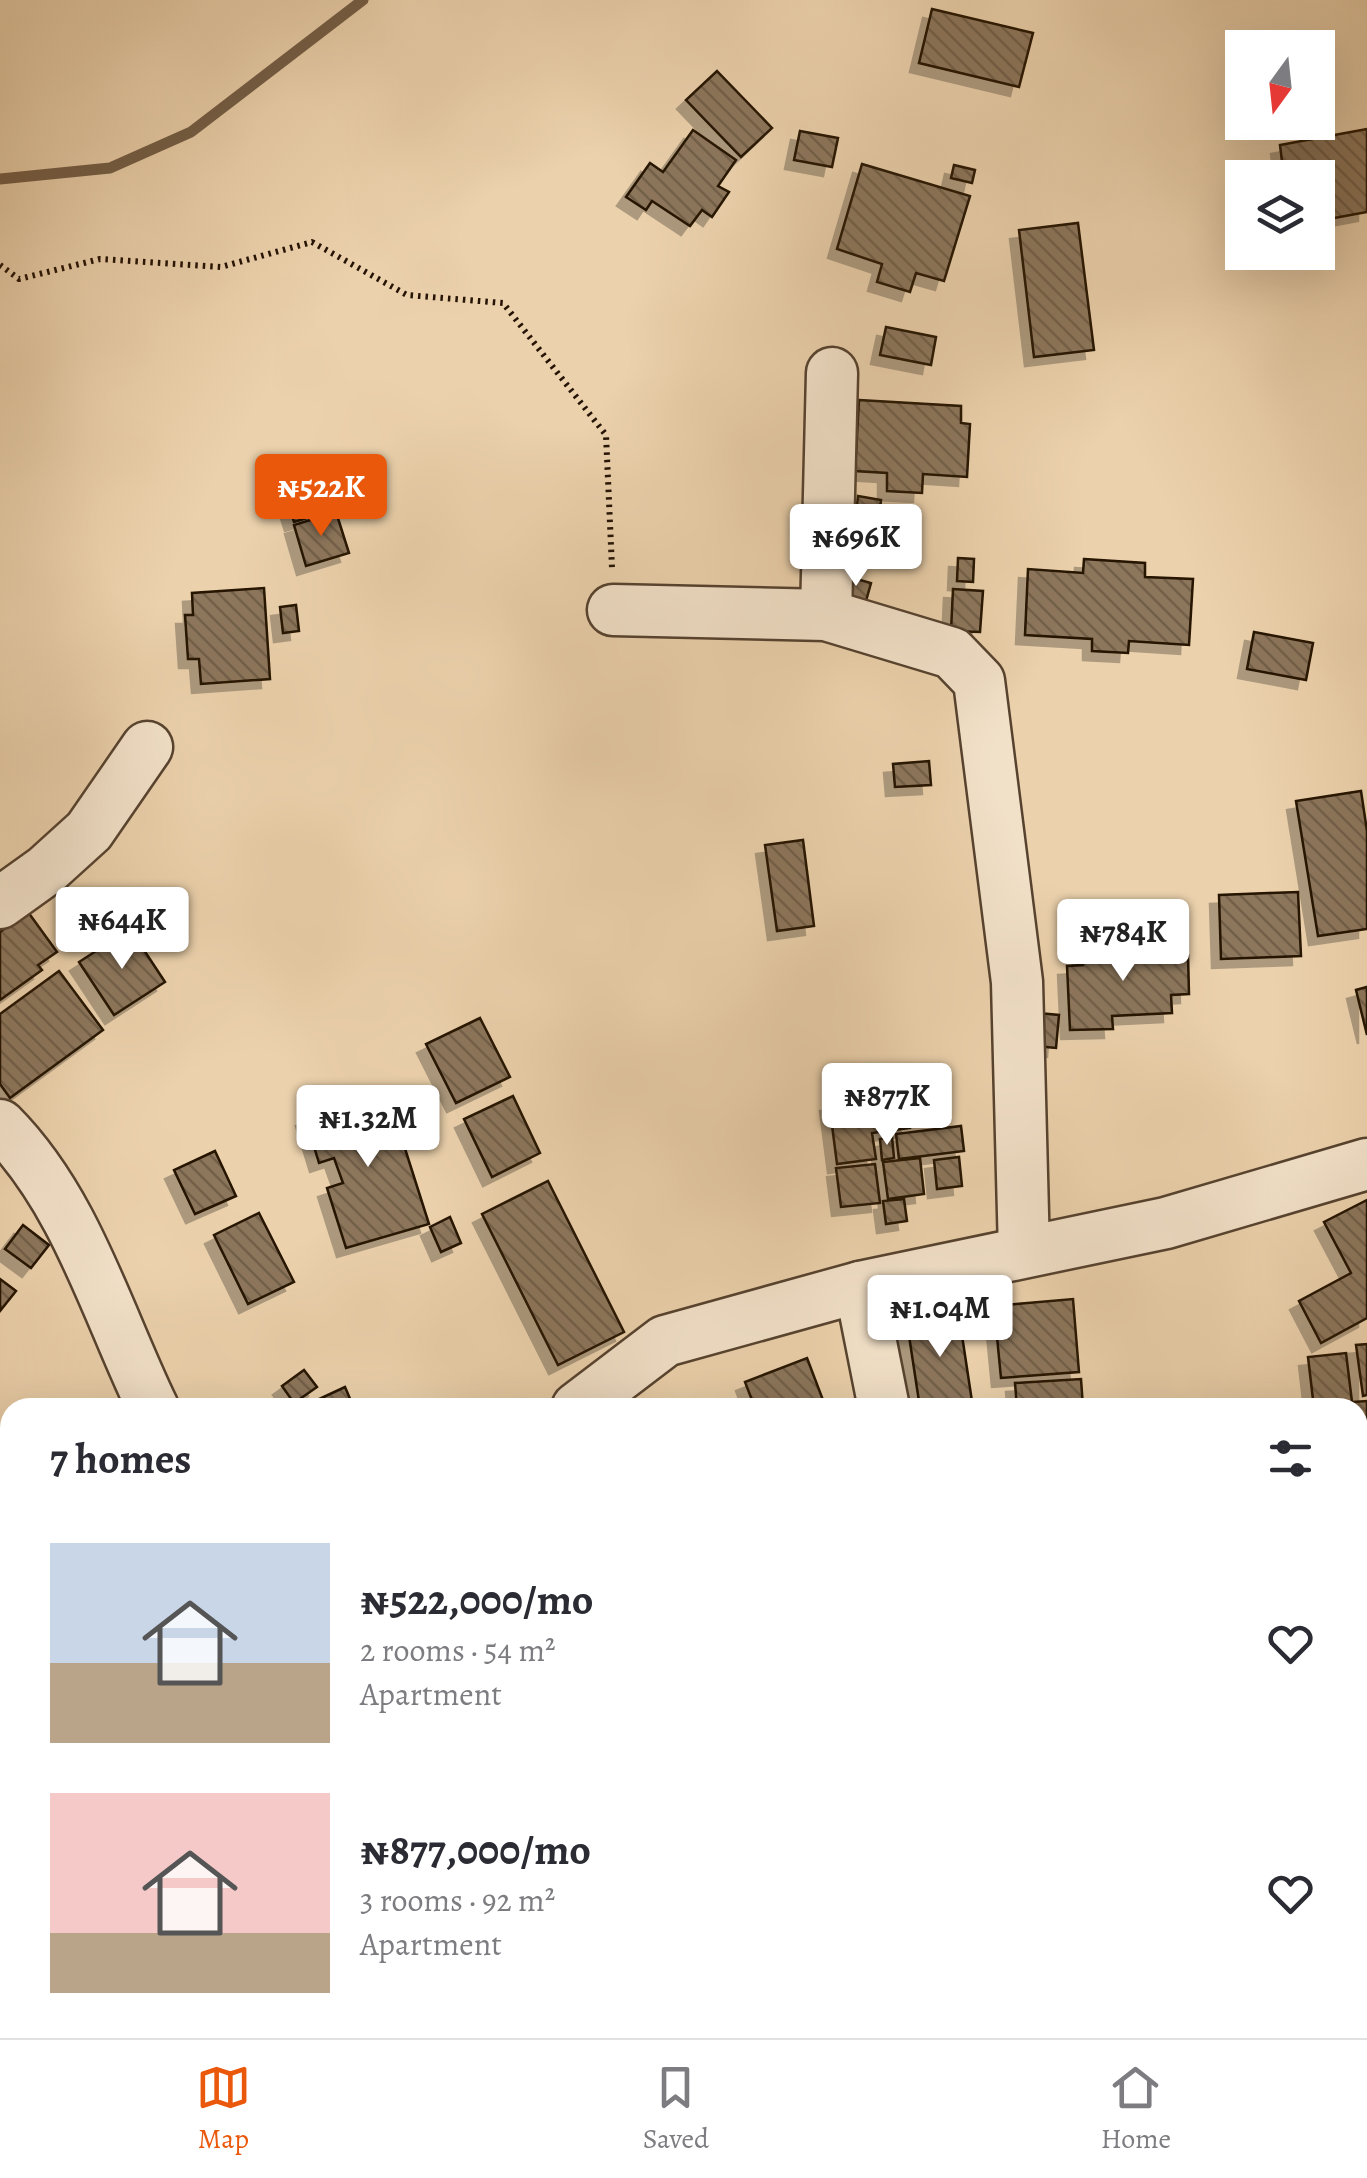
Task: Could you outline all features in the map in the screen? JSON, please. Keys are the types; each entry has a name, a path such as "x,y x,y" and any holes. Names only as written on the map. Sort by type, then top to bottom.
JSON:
{"street":[{"path":"826,615 832,373"},
{"path":"614,610 826,615 952,653 979,681 1017,982 1024,1252"},
{"path":"0,904 46,870 88,831 148,747"},
{"path":"0,1125 62,1206 148,1398"},
{"path":"589,1398 665,1340 860,1287 1166,1223 1367,1164"},
{"path":"860,1287 882,1398"}],"path":[{"path":"0,265 19,279 100,259 221,267 312,242 406,296 502,303 606,435 614,610"}],"building":[{"path":"932,9 1033,33 1019,87 919,63"},
{"path":"717,71 772,128 741,157 686,100"},
{"path":"1367,129 1367,212 1335,218 1335,160 1282,160 1280,145 1335,140 1335,135"},
{"path":"693,130 736,160 718,186 729,192 712,217 702,210 690,226 652,201 646,210 626,197 650,163 663,172"},
{"path":"800,131 838,138 832,167 794,160"},
{"path":"862,164 970,196 944,281 916,273 910,292 877,282 882,264 837,249"},
{"path":"954,165 975,170 972,183 951,178"},
{"path":"1078,223 1094,350 1034,357 1019,230"},
{"path":"886,327 936,337 931,365 880,355"},
{"path":"859,400 961,406 961,423 970,424 967,477 923,474 922,493 887,491 887,473 855,471"},
{"path":"317,480 327,512 294,522 284,491"},
{"path":"858,496 881,500 877,536 854,533"},
{"path":"336,512 349,553 306,566 294,525"},
{"path":"958,558 974,559 973,582 957,581"},
{"path":"1084,559 1145,563 1145,577 1193,579 1189,645 1129,641 1128,653 1092,651 1092,639 1025,635 1028,569 1083,573"},
{"path":"846,576 871,583 866,601 841,595"},
{"path":"264,588 270,679 201,684 199,659 188,659 185,615 193,615 192,593"},
{"path":"953,589 983,591 980,632 951,631"},
{"path":"296,605 299,631 283,633 280,607"},
{"path":"1254,632 1313,643 1306,680 1247,669"},
{"path":"929,761 931,785 895,787 893,764"},
{"path":"1361,791 1367,831 1367,929 1318,936 1296,801"},
{"path":"803,840 814,926 777,931 765,845"},
{"path":"1298,892 1301,956 1221,959 1219,895"},
{"path":"28,912 57,952 38,965 42,970 0,1000 0,932"},
{"path":"130,929 165,982 114,1015 79,962"},
{"path":"1140,933 1141,957 1188,955 1189,994 1171,995 1172,1013 1112,1016 1113,1029 1070,1030 1067,966 1083,965 1082,952 1111,951 1110,935"},
{"path":"59,971 103,1030 10,1098 0,1084 0,1014"},
{"path":"1367,987 1367,1035 1356,990"},
{"path":"1038,1013 1059,1015 1056,1048 1035,1046"},
{"path":"480,1018 510,1077 456,1103 426,1044"},
{"path":"387,1092 429,1224 346,1248 327,1188 343,1183 334,1158 319,1163 305,1117"},
{"path":"906,1093 910,1128 872,1133 876,1159 837,1164 829,1102"},
{"path":"513,1096 540,1153 492,1177 464,1119"},
{"path":"961,1126 964,1151 899,1159 896,1134"},
{"path":"892,1137 894,1158 882,1160 880,1139"},
{"path":"215,1151 236,1196 195,1214 174,1170"},
{"path":"959,1157 962,1186 937,1189 934,1160"},
{"path":"920,1158 924,1194 888,1199 883,1162"},
{"path":"875,1164 880,1203 841,1207 836,1168"},
{"path":"548,1181 624,1332 558,1365 482,1214"},
{"path":"904,1199 907,1221 886,1224 883,1201"},
{"path":"1367,1200 1367,1318 1321,1343 1299,1301 1351,1273 1324,1222"},
{"path":"259,1213 294,1282 248,1304 214,1235"},
{"path":"450,1217 461,1243 441,1252 430,1227"},
{"path":"23,1225 49,1245 31,1268 5,1249"},
{"path":"0,1279 16,1291 0,1311"},
{"path":"1073,1299 1079,1372 1001,1378 994,1306"},
{"path":"958,1309 971,1398 918,1398 906,1316"},
{"path":"1367,1344 1367,1395 1363,1396 1356,1345"},
{"path":"1346,1353 1352,1398 1313,1398 1308,1357"},
{"path":"807,1358 822,1398 751,1398 745,1382"},
{"path":"304,1370 317,1387 301,1398 290,1398 282,1386"},
{"path":"1081,1379 1082,1398 1016,1398 1015,1383"},
{"path":"345,1387 350,1398 321,1398"}],"waterway":[{"path":"0,179 110,168 191,132 363,0"}]}
